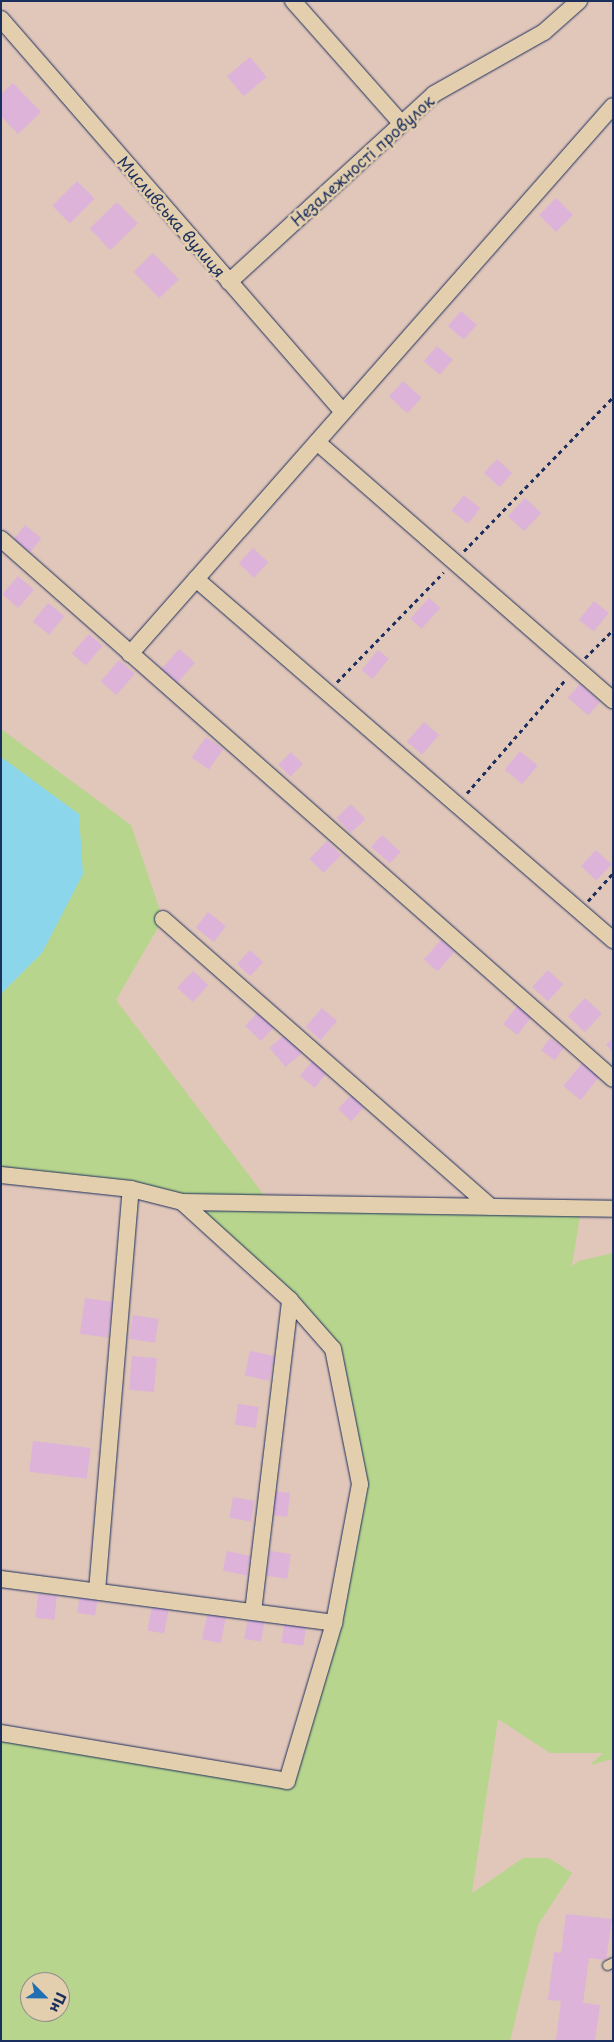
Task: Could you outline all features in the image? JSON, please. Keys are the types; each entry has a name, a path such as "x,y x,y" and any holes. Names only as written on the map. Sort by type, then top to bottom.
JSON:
{"street":[{"path":"293,1 401,123"},
{"name":"Незалежності провулок","path":"229,282 434,94 544,32 579,1"},
{"name":"Мисливська вулиця","path":"1,18 343,412"},
{"path":"130,654 613,106"},
{"path":"316,442 613,700"},
{"path":"1,539 613,1078"},
{"path":"196,579 613,940"},
{"path":"163,918 491,1207"},
{"path":"1,1175 132,1189 182,1202 613,1209"},
{"path":"97,1591 132,1189"},
{"path":"1,1733 287,1781 334,1623 360,1484 333,1349 290,1300 182,1202"},
{"path":"252,1612 290,1300"},
{"path":"1,1579 334,1623"}],"path":[{"path":"327,692 613,397"},
{"path":"457,805 576,668 613,630"},
{"path":"579,911 613,873"}],"green space":[{"path":"1,729 131,825 163,919 116,1000 270,1203 581,1209 572,1266 579,1261 613,1253 613,1759 590,1765 603,1753 550,1753 498,1719 472,1893 523,1858 549,1858 572,1873 538,1925 510,2041 1,2041 1,1733 287,1781 360,1484 333,1349 182,1202 1,1175"}],"water":[{"path":"1,757 79,814 83,874 42,953 1,994"}],"building":[{"path":"250,57 267,77 244,96 227,76"},
{"path":"13,83 41,112 18,134 1,116 1,94"},
{"path":"77,181 95,199 70,223 52,206"},
{"path":"556,198 573,215 556,232 539,215"},
{"path":"117,202 138,224 111,250 90,228"},
{"path":"153,253 179,280 159,298 134,272"},
{"path":"461,311 477,325 464,340 448,326"},
{"path":"437,346 453,360 440,375 424,361"},
{"path":"403,381 422,398 408,413 389,397"},
{"path":"497,459 512,473 499,487 484,473"},
{"path":"464,495 480,508 468,524 451,511"},
{"path":"525,498 541,513 524,531 508,516"},
{"path":"25,525 41,538 30,552 14,539"},
{"path":"253,548 268,562 254,578 239,563"},
{"path":"18,576 34,590 18,608 2,594"},
{"path":"429,598 440,608 421,629 410,619"},
{"path":"594,601 609,613 594,632 579,620"},
{"path":"48,603 64,616 49,635 33,622"},
{"path":"89,634 103,646 86,665 72,654"},
{"path":"179,649 195,663 177,683 161,669"},
{"path":"378,650 389,659 373,679 362,670"},
{"path":"119,660 135,674 116,695 101,681"},
{"path":"580,684 600,702 588,715 568,697"},
{"path":"424,722 439,735 422,755 407,742"},
{"path":"206,737 223,749 209,770 192,757"},
{"path":"520,751 538,766 522,784 505,769"},
{"path":"291,752 303,764 290,777 278,765"},
{"path":"351,804 365,819 351,833 336,818"},
{"path":"382,835 401,852 390,864 371,847"},
{"path":"327,841 341,855 323,873 309,859"},
{"path":"596,850 611,864 596,880 581,866"},
{"path":"208,912 226,926 214,942 196,928"},
{"path":"441,940 455,952 438,971 424,960"},
{"path":"250,950 263,962 250,976 237,964"},
{"path":"548,970 563,984 548,1001 532,987"},
{"path":"193,971 208,985 193,1002 177,988"},
{"path":"585,998 602,1014 585,1032 568,1016"},
{"path":"518,1005 532,1016 517,1035 503,1024"},
{"path":"322,1008 337,1021 321,1040 306,1027"},
{"path":"260,1010 276,1025 261,1041 245,1026"},
{"path":"287,1033 303,1052 285,1067 269,1048"},
{"path":"550,1038 564,1048 555,1060 541,1050"},
{"path":"613,1038 613,1052 606,1045"},
{"path":"312,1061 327,1073 315,1088 300,1076"},
{"path":"583,1062 600,1076 581,1100 563,1086"},
{"path":"351,1095 364,1107 351,1121 338,1109"},
{"path":"85,1298 113,1302 108,1338 80,1334"},
{"path":"133,1315 159,1319 155,1343 129,1339"},
{"path":"250,1351 274,1356 269,1381 245,1375"},
{"path":"132,1356 157,1358 154,1392 129,1390"},
{"path":"238,1404 259,1407 256,1428 235,1425"},
{"path":"33,1441 91,1448 87,1479 29,1472"},
{"path":"272,1491 290,1493 287,1517 269,1515"},
{"path":"233,1497 255,1501 251,1522 229,1518"},
{"path":"227,1551 250,1556 246,1576 223,1571"},
{"path":"270,1551 291,1554 287,1579 267,1576"},
{"path":"38,1594 57,1596 54,1620 35,1618"},
{"path":"80,1595 98,1598 95,1616 77,1613"},
{"path":"152,1605 169,1608 164,1634 147,1631"},
{"path":"208,1611 227,1615 221,1643 202,1639"},
{"path":"248,1617 265,1620 261,1642 244,1639"},
{"path":"285,1618 307,1621 303,1646 282,1643"},
{"path":"566,1914 612,1919 606,1960 589,1958 583,2003 600,2005 595,2041 556,2040 561,2001 548,2000 554,1952 561,1953"}]}
